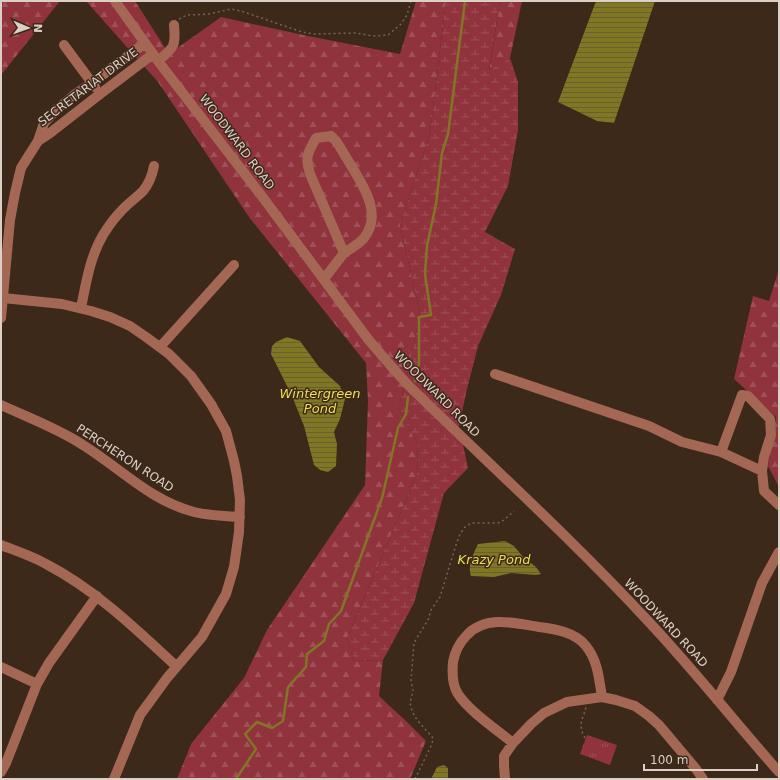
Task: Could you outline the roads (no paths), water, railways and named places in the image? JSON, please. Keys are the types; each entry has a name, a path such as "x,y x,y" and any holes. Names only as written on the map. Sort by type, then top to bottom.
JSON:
{"street":[{"name":"WOODWARD ROAD","path":"115,1 368,339 395,371 598,570 667,641 779,772"},
{"name":"SECRETARIAT DRIVE","path":"38,141 100,94 156,57 172,49 175,38 174,25"},
{"name":"SECRETARIAT DRIVE","path":"1,318 10,220 15,193 21,168 38,141 44,123 56,110 74,95 145,43"},
{"path":"64,45 100,94"},
{"path":"324,280 344,253 363,239 372,220 370,203 364,186 336,141 331,136 316,138 308,152 307,163 310,174 344,253"},
{"path":"81,308 86,281 94,254 103,235 114,218 143,191 151,178 154,166"},
{"path":"160,347 234,266"},
{"path":"3,298 62,304 110,317 130,326 170,354 191,376 211,404 226,431 234,461 240,500 240,517 234,568 226,594 202,637 176,666 153,695 140,715 114,779"},
{"path":"495,374 650,426 682,442 721,452 762,471"},
{"path":"721,452 742,395 748,396 770,418 771,435 764,457 762,471 764,491 779,505"},
{"name":"PERCHERON ROAD","path":"1,405 83,444 165,502 195,513 240,517"},
{"path":"1,545 46,564 97,596 122,616 176,666"},
{"path":"717,700 731,672 762,582 779,552"},
{"path":"1,772 6,763 36,684 49,663 97,596"},
{"path":"513,743 468,707 457,693 454,685 452,675 457,647 470,632 478,627 488,622 511,622 557,630 578,638 586,645 596,664 602,698"},
{"path":"1,667 36,684"},
{"path":"505,779 504,756 513,743 544,713 567,702 602,698 616,700 635,706 649,716 659,725 703,779"}],"water":[{"path":"596,1 655,1 614,123 597,121 558,102"},
{"name":"Wintergreen Pond","path":"287,337 300,341 319,367 340,386 345,399 340,419 334,432 337,444 336,466 328,472 320,470 314,465 304,426 292,396 271,354 272,346 276,342"},
{"name":"Krazy Pond","path":"505,541 514,546 523,557 536,567 541,574 511,573 494,577 471,576 470,564 478,544"},
{"path":"444,765 448,768 448,779 431,779 437,767"}],"waterway":[{"path":"415,381 419,363 419,317 431,315 425,274 427,246 436,204 442,153 448,134 465,1"},
{"path":"236,779 256,749 245,734 257,722 272,728 283,721 288,687 306,667 307,654 324,641 329,624 341,611 382,498 398,428 406,414 408,397"}]}
